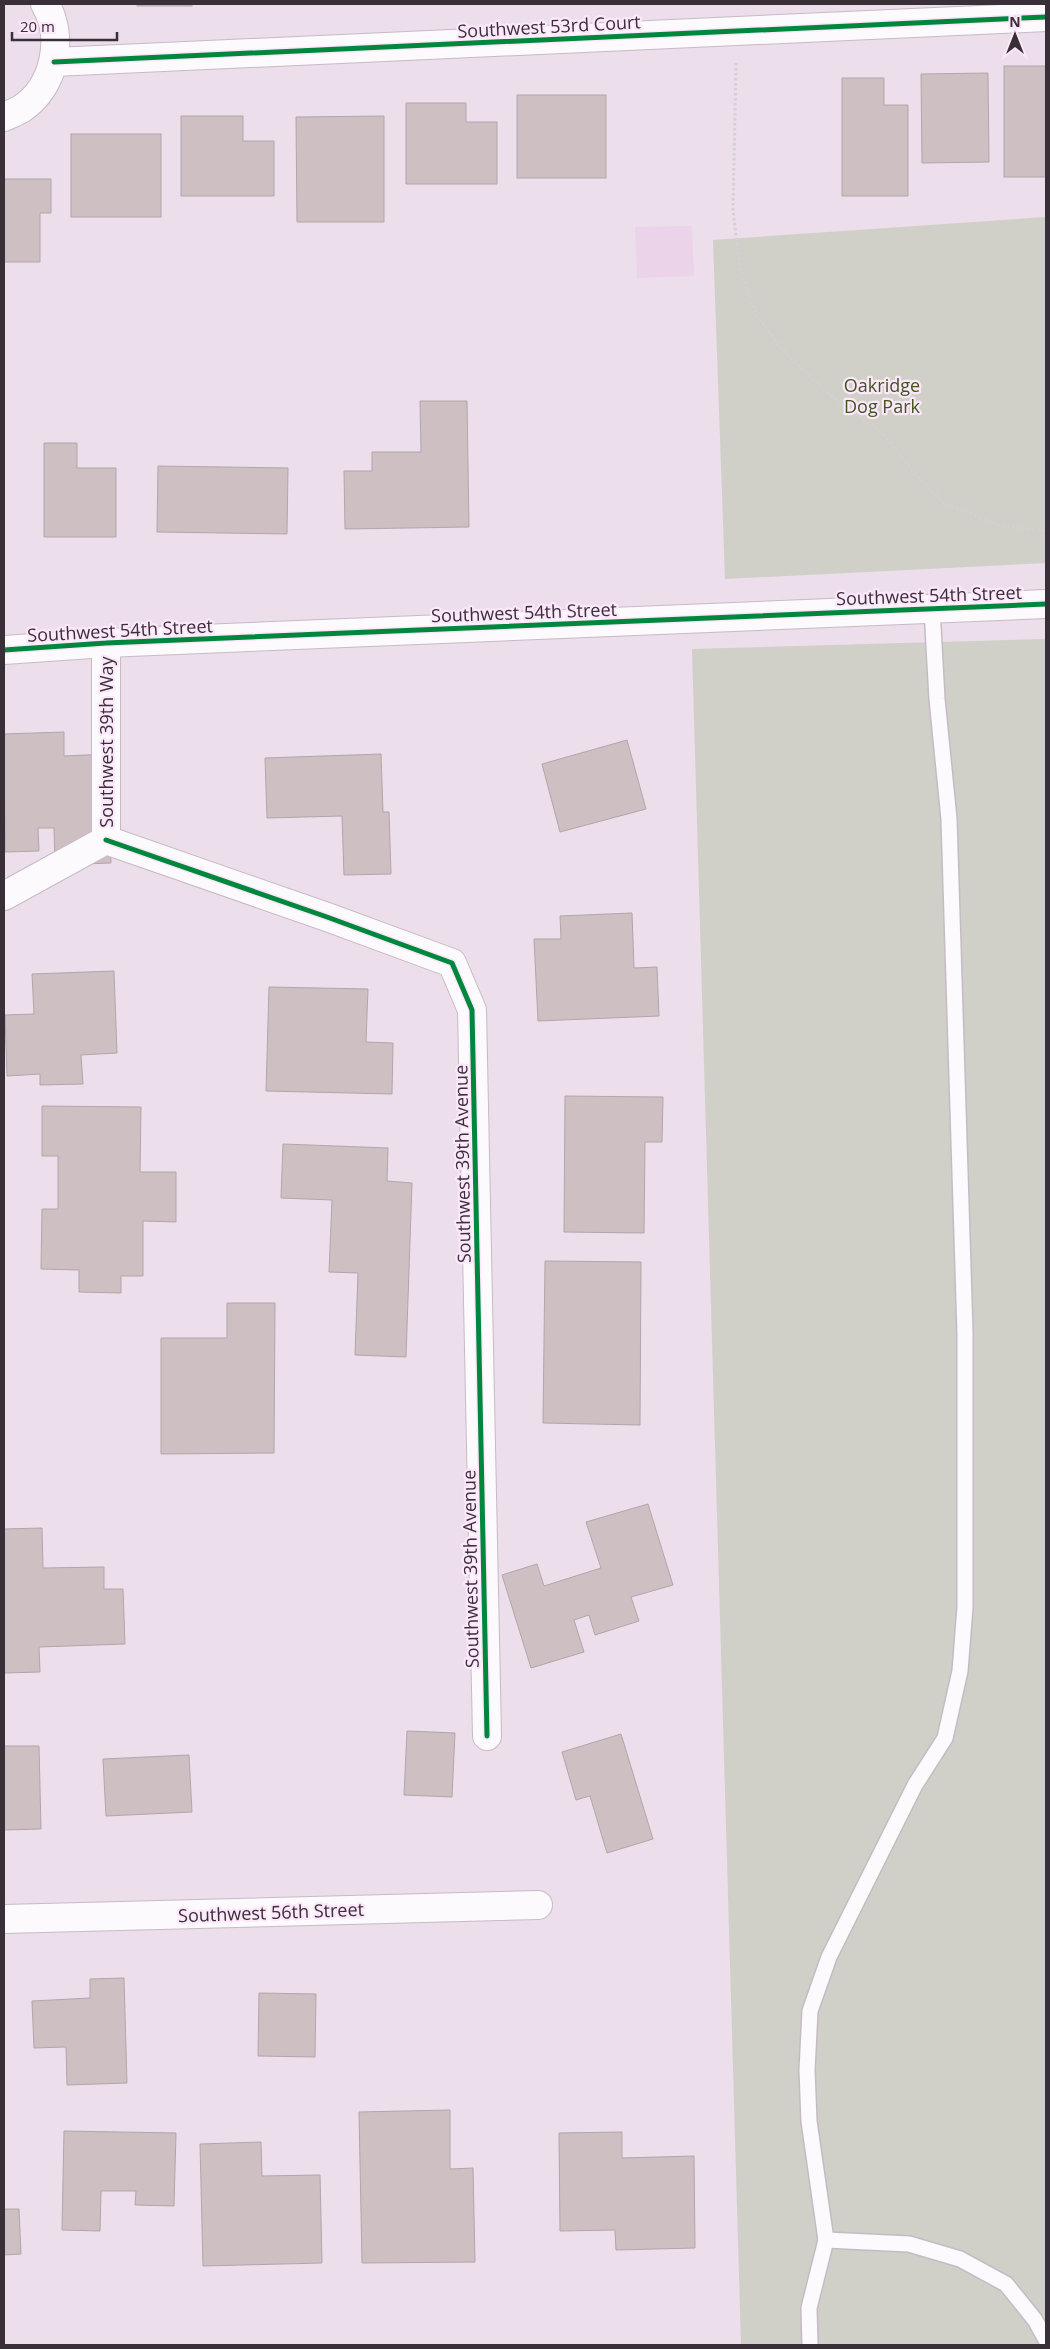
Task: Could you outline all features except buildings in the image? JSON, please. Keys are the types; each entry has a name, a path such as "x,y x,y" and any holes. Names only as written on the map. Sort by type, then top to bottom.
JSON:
{"street":[{"path":"4,117 23,108 42,88 54,62 56,37 50,13 44,4"},
{"name":"Southwest 53rd Court","path":"54,62 736,32 971,12 1046,17"},
{"name":"Southwest 54th Street","path":"4,650 106,643 1046,604"},
{"name":"Southwest 39th Way","path":"106,643 106,840"},
{"path":"4,896 106,840"},
{"name":"Southwest 39th Avenue","path":"106,840 452,963 469,1002 472,1010 473,1030 487,1736"},
{"name":"Southwest 56th Street","path":"4,1919 538,1904"}],"lane":[{"path":"810,2345 809,2308 826,2240 809,2121 807,2070 810,2011 834,1948 915,1785 945,1738 960,1671 965,1607 965,1333 949,819 932,609"},
{"path":"826,2240 909,2244 960,2259 1006,2284 1035,2320 1046,2340"}],"path":[{"path":"736,32 732,209 739,263 757,316 782,349 823,389 882,433 922,482 944,503 999,525 1046,531"}],"shaded area":[{"path":"692,226 694,276 637,278 635,227"}],"green space":[{"name":"Oakridge Dog Park","path":"1046,217 1046,563 725,579 713,240"},
{"path":"1046,639 1046,2345 741,2345 692,649"}],"cycle path":[{"path":"54,62 1046,17"},
{"path":"4,650 106,643 1046,604"},
{"path":"106,840 452,963 472,1010 487,1736"}]}
